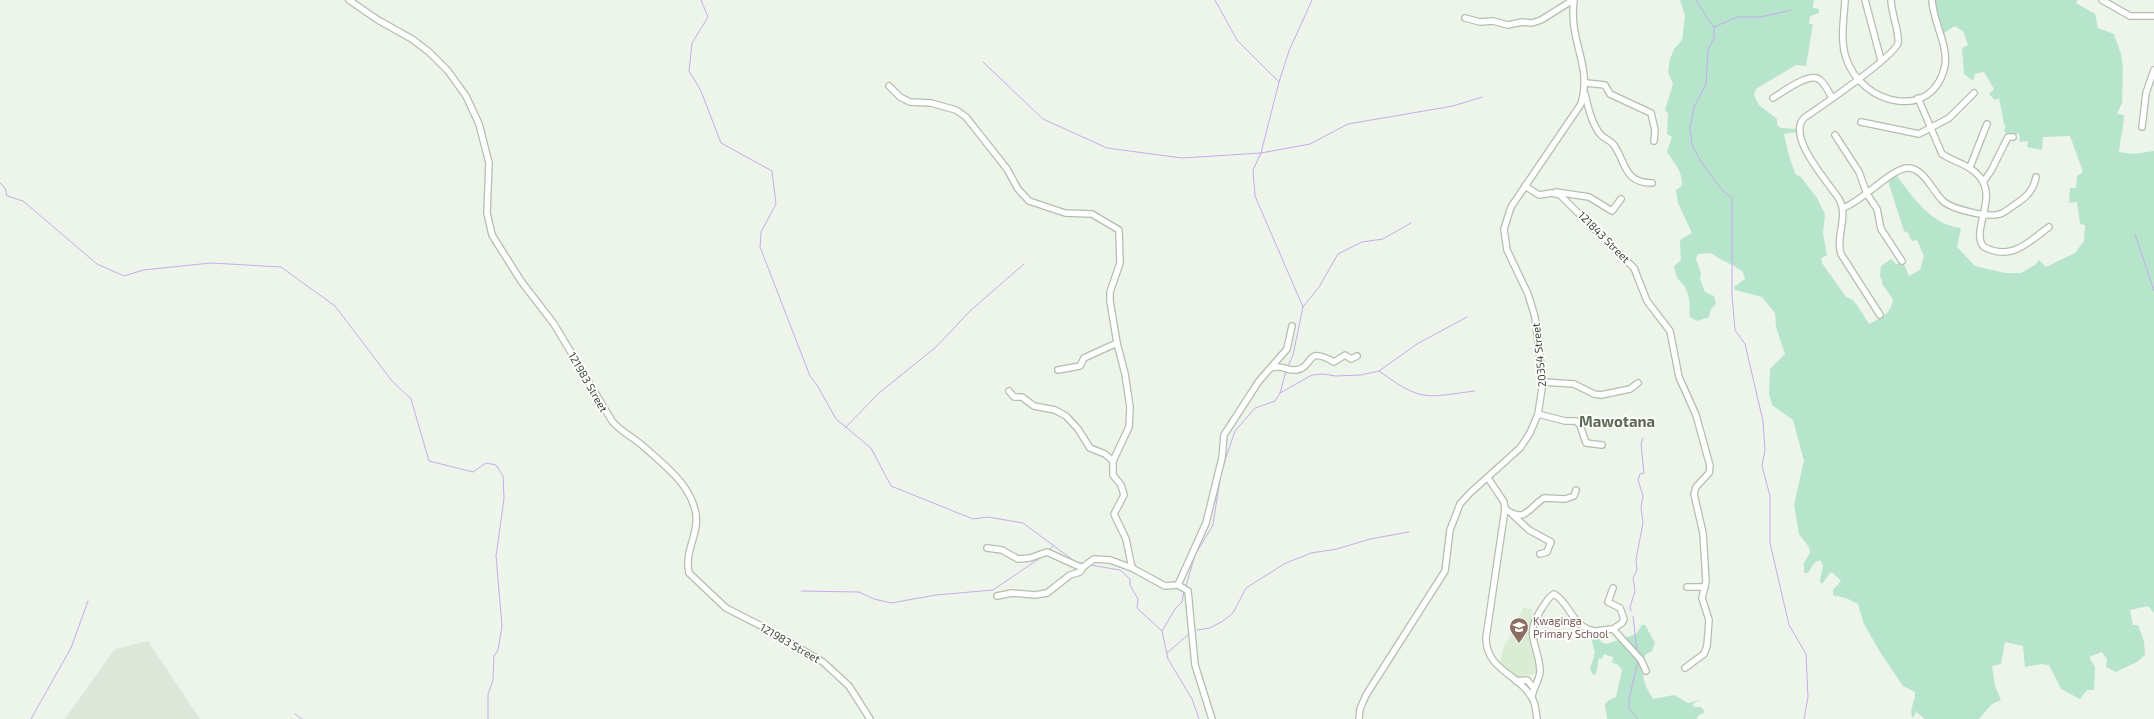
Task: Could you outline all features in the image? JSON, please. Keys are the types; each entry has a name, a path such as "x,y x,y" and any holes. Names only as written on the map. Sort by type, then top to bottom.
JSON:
{"street":[{"name":"121983 Street","path":"349,0 378,20 412,39 430,52 448,71 466,96 479,124 489,162 487,213 492,235 521,281 557,330 612,421 620,431 643,446 685,485 695,509 696,519 688,554 689,573 726,608 792,643 822,662 849,686 870,719"},
{"path":"1465,18 1480,22 1498,22 1508,25 1522,22 1532,23 1541,20 1573,0"},
{"name":"20354 Street","path":"1359,719 1360,709 1366,695 1445,571 1450,530 1456,513 1464,500 1523,444 1538,414 1543,382 1532,304 1508,250 1504,237 1507,215 1525,186 1575,114 1584,94 1586,83 1573,30 1573,0"},
{"path":"1845,0 1844,52 1857,80 1869,91 1889,100 1904,101 1918,98 1927,94 1936,85 1942,74 1945,63 1945,49 1934,18 1932,0"},
{"path":"1865,0 1881,60"},
{"path":"1880,315 1841,254 1839,245 1843,208 1809,157 1799,130 1800,124 1804,118 1857,80 1896,47 1898,42 1891,12 1891,0"},
{"path":"2102,0 2130,16 2154,16"},
{"path":"2142,127 2146,93 2154,70"},
{"path":"1773,98 1807,78 1814,77 1820,80 1832,98"},
{"path":"1586,83 1605,86 1610,94 1651,113 1655,130 1654,141"},
{"path":"889,86 900,97 910,102 935,104 956,110 966,117 1007,169 1018,189 1030,201 1065,213 1092,214 1119,230 1120,263 1110,298 1117,343 1129,397 1130,418 1125,439 1114,461 1113,475 1121,485 1124,495 1114,514 1127,543 1132,568"},
{"path":"1862,122 1916,134 1930,129 1949,118 1974,93"},
{"path":"1584,94 1599,132 1613,144 1626,170 1636,181 1652,184"},
{"path":"1918,98 1942,154 1970,168 1983,182 1987,197 1980,242 1984,248 2005,253 2014,252 2049,228"},
{"path":"1970,168 1987,124"},
{"path":"1835,135 1858,170 1867,194 1877,209 1883,232 1902,261"},
{"path":"1983,182 1992,171 2008,137 2013,137"},
{"path":"1843,208 1853,204 1896,172 1911,168 1921,174 1946,204 1958,209 1984,214 2002,214 2024,199 2033,190 2036,177"},
{"path":"1525,186 1539,195 1554,193 1589,197 1612,211 1621,199"},
{"name":"121843 Street","path":"1554,193 1560,195 1580,213 1602,238 1630,263 1636,271 1646,301 1670,331 1679,377 1696,415 1702,441 1710,464 1709,473 1696,487 1694,494 1703,533 1705,587 1702,598 1709,616 1708,646 1701,658 1685,668"},
{"path":"1182,588 1206,523 1222,458 1224,435 1253,389 1289,345 1292,326"},
{"path":"1058,370 1080,366 1084,358 1117,343"},
{"path":"1270,368 1278,366 1295,370 1304,366 1317,355 1324,356 1334,362 1345,355 1351,359 1353,356 1357,356"},
{"path":"1543,382 1574,384 1594,394 1601,395 1630,390 1638,383"},
{"path":"1009,391 1014,397 1022,397 1034,406 1061,412 1078,429 1090,448 1105,454 1114,461"},
{"path":"1538,414 1565,421 1576,421 1580,425 1586,443 1602,445"},
{"path":"1488,478 1504,502 1505,509 1486,642 1489,654 1496,665 1516,681 1532,697"},
{"path":"1512,514 1519,516 1525,514 1544,498 1569,498 1574,496 1576,490"},
{"path":"1505,509 1529,530 1551,542 1547,552 1540,554"},
{"path":"988,548 1002,550 1018,559 1030,558 1047,552 1075,566 1086,564"},
{"path":"996,596 1012,593 1035,595 1047,594 1070,575 1080,572 1086,564 1094,559 1110,560 1132,568 1165,586 1182,588"},
{"path":"1687,587 1705,587"},
{"path":"1182,588 1190,602 1195,665 1212,719"},
{"path":"1537,719 1532,697 1533,687 1540,672 1532,636 1532,625 1550,597 1556,595 1574,620 1588,629 1596,631 1613,629 1622,623 1624,619 1620,608 1608,602 1613,588"},
{"path":"1613,629 1641,660 1646,671"},
{"path":"1516,681 1527,680 1533,687"}],"shaded area":[{"path":"1680,0 1814,0 1813,8 1819,9 1819,13 1810,16 1809,24 1813,24 1806,66 1796,65 1756,89 1754,95 1759,105 1777,119 1777,125 1781,128 1796,129 1796,132 1784,134 1789,156 1796,175 1800,176 1817,198 1825,214 1823,234 1827,255 1821,258 1822,263 1846,297 1853,300 1869,324 1885,315 1892,304 1893,299 1882,284 1880,277 1881,266 1891,259 1896,264 1904,264 1909,276 1920,270 1924,256 1917,240 1912,241 1908,233 1904,231 1888,181 1896,175 1916,201 1932,216 1950,226 1961,228 1957,247 1975,266 2005,273 2021,273 2035,265 2039,260 2046,267 2075,253 2084,241 2085,225 2080,224 2077,202 2069,203 2070,188 2076,188 2077,176 2083,172 2070,136 2043,137 2042,150 2027,147 2028,141 2019,142 2020,136 2017,133 2014,137 2004,131 2006,126 2004,124 1999,98 1995,100 1989,94 1994,89 1984,72 1975,74 1973,81 1964,74 1962,48 1968,45 1963,31 1955,26 1944,33 1941,31 1935,0 2077,0 2076,3 2095,14 2098,28 2114,34 2121,54 2123,68 2122,103 2117,114 2124,115 2119,152 2133,154 2154,151 2154,613 2148,606 2130,610 2133,625 2138,625 2144,641 2145,655 2137,662 2116,672 2106,667 2107,659 2102,652 2089,657 2095,667 2094,690 2087,690 2080,699 2061,689 2049,665 2041,664 2025,667 2023,646 2005,642 2001,664 1992,666 1995,686 2001,700 1992,704 1979,719 1925,719 1916,712 1913,718 1911,712 1915,692 1903,686 1880,652 1864,624 1858,604 1846,598 1833,595 1833,590 1841,581 1833,573 1830,573 1822,584 1820,581 1823,565 1820,560 1814,563 1808,573 1804,573 1804,563 1810,553 1809,547 1799,534 1794,505 1804,461 1793,420 1772,405 1769,393 1770,369 1785,354 1776,327 1775,313 1762,297 1735,290 1734,287 1745,279 1743,272 1711,253 1698,254 1696,259 1701,274 1700,279 1705,292 1714,296 1716,304 1711,309 1709,317 1697,321 1690,317 1687,291 1677,278 1674,266 1681,260 1680,240 1692,233 1678,203 1676,190 1681,187 1682,182 1680,173 1676,164 1667,152 1672,137 1667,134 1668,114 1665,110 1673,84 1668,72 1670,59 1674,49 1682,40 1685,16"},
{"name":"Kwaginga Primary School","path":"1523,608 1531,609 1532,613 1530,635 1537,673 1515,678 1499,665 1504,646 1513,632"},
{"path":"1642,625 1645,625 1655,643 1652,651 1645,655 1643,661 1643,678 1653,699 1674,695 1688,703 1700,700 1692,704 1694,707 1701,707 1705,712 1698,716 1697,719 1607,719 1605,704 1609,700 1616,697 1622,670 1617,664 1612,663 1613,657 1604,654 1602,659 1599,658 1596,674 1593,675 1590,669 1595,653 1591,637 1594,632 1605,632 1599,637 1601,642 1607,644 1636,634"},
{"path":"148,641 200,719 65,719 115,649"}],"waterway":[{"path":"701,0 708,17 692,43 689,71 701,91 721,143 772,171 776,204 761,232 760,247 810,376 817,385 836,419 871,448 891,486 973,519 988,517 1023,523 1077,563 1083,563"},
{"path":"1215,0 1237,40 1279,82"},
{"path":"1288,366 1293,355 1303,307 1255,196 1253,170 1261,153 1279,82 1289,51 1312,0"},
{"path":"1696,0 1714,28 1714,38 1708,50 1706,84 1694,107 1690,129 1692,145 1701,162 1723,191 1732,198 1732,295 1735,330 1745,344 1763,421 1765,450 1762,466 1770,496 1770,543 1789,625 1806,654 1808,697 1804,719"},
{"path":"1714,27 1737,17 1761,17 1791,10"},
{"path":"983,62 1043,119 1107,148 1182,158 1261,153 1310,144 1348,124 1453,106 1482,97"},
{"path":"0,183 5,188 7,196 23,201 97,264 124,276 143,270 211,263 281,267 335,306 392,381 411,399 429,461 473,472 486,463 496,465 503,476 504,499 496,556 502,626 498,650 494,656 493,680 488,694 488,719"},
{"path":"1303,307 1319,287 1338,254 1362,242 1383,239 1411,223"},
{"path":"2135,234 2154,291"},
{"path":"845,428 879,393 936,347 970,311 1024,264"},
{"path":"1280,393 1312,375 1361,375 1379,371 1417,344 1467,317"},
{"path":"1186,586 1195,555 1213,525 1221,472 1235,431 1255,408 1275,401 1280,393 1286,371"},
{"path":"1379,371 1406,388 1416,393 1425,395 1434,396 1475,391"},
{"path":"1631,611 1630,607 1635,591 1633,578 1637,570 1636,559 1643,523 1641,507 1643,496 1638,480 1640,474 1644,473 1641,444 1643,438"},
{"path":"1197,630 1210,628 1223,621 1233,613 1246,588 1284,564 1311,553 1337,549 1370,539 1409,532"},
{"path":"1049,550 1054,545"},
{"path":"801,591 859,592 874,599 891,603 936,595 993,590 1043,556"},
{"path":"1090,565 1120,570 1130,579 1130,585 1138,599 1137,608 1162,631 1168,659 1192,699 1199,719"},
{"path":"1162,631 1175,609 1182,602 1184,591"},
{"path":"31,719 71,648 88,601"},
{"path":"1633,616 1637,651"},
{"path":"1167,653 1190,633"},
{"path":"1638,661 1629,699 1629,709 1638,719"},
{"path":"295,714 302,719"}],"place":[{"name":"Kwaginga Primary School","path":"1519,644"}],"district":[{"name":"Mawotana","path":"1617,422"}]}
